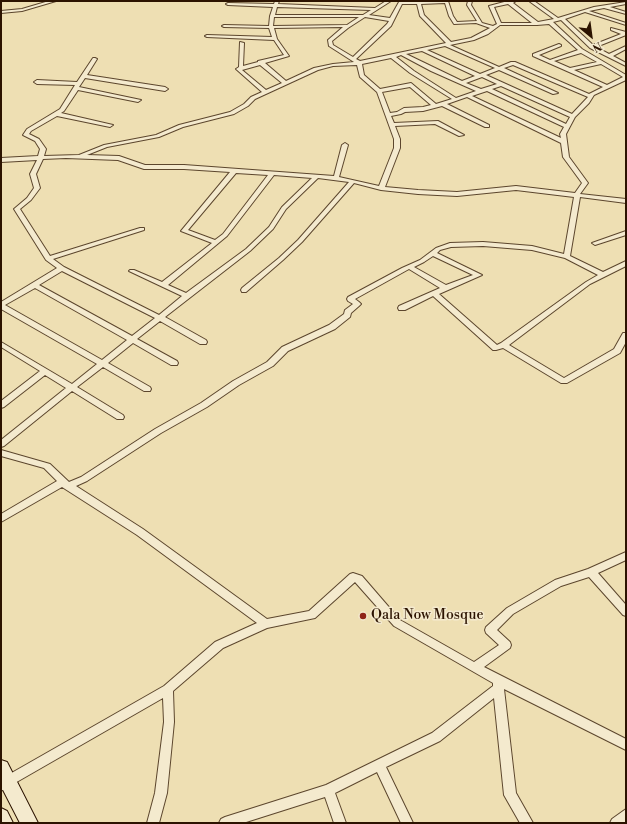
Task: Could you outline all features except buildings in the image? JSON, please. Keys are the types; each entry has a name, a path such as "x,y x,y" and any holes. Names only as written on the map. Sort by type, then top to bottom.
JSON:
{"main road":[{"path":"3,778 29,823"},
{"path":"1,817 4,823"}],"street":[{"path":"1,12 22,10 54,1"},
{"path":"381,188 397,148 398,139 391,125 379,91 362,76 359,63 331,46 330,41 349,26 389,1"},
{"path":"354,59 389,25 401,3 446,1 451,16 456,23 473,22 493,28"},
{"path":"470,1 469,5 481,24"},
{"path":"499,24 491,6 512,1 537,24"},
{"path":"531,1 559,18 592,47 625,63"},
{"path":"418,2 422,15 446,43 555,93"},
{"path":"228,4 276,4 378,9"},
{"path":"241,67 287,56 275,39 271,28 272,16 276,4"},
{"path":"79,156 106,146 157,136 181,126 232,113 246,105 253,98 316,69 333,65 359,63 446,43 472,39 486,33 499,24 537,24 550,22 559,18 605,6 626,4"},
{"path":"605,6 626,13"},
{"path":"585,11 626,24"},
{"path":"272,16 366,16 392,20"},
{"path":"550,22 581,51 625,77"},
{"path":"224,26 271,28 349,26"},
{"path":"613,29 625,34"},
{"path":"592,47 625,34"},
{"path":"207,36 275,39"},
{"path":"242,43 241,67 238,68 265,92"},
{"path":"559,45 535,55 606,86"},
{"path":"609,56 626,47"},
{"path":"421,49 573,116"},
{"path":"550,61 581,51"},
{"path":"402,54 480,91"},
{"path":"392,56 417,76 455,99"},
{"path":"95,59 62,110 29,130 26,135 37,140 43,149 33,174 37,188 29,199 17,209 48,259 62,268 160,318 203,342"},
{"path":"260,62 286,83"},
{"path":"569,70 601,62"},
{"path":"462,83 514,63 590,96"},
{"path":"85,76 165,89"},
{"path":"567,257 577,194 584,183 566,157 563,134 573,116 587,102 590,96 625,77"},
{"path":"38,82 78,86 138,100"},
{"path":"388,115 399,114 404,110 423,110 502,84"},
{"path":"379,91 411,85 435,106"},
{"path":"488,89 567,126"},
{"path":"468,96 564,142"},
{"path":"443,104 487,126"},
{"path":"57,114 110,125"},
{"path":"391,125 436,122 461,135"},
{"path":"336,178 344,145"},
{"path":"1,160 79,156 119,158 144,167 184,167 336,178 381,188 457,194 516,188 564,194 577,194 626,201"},
{"path":"216,242 184,231 234,171"},
{"path":"163,285 225,235 273,173"},
{"path":"1,444 187,296 248,250 271,228 284,208 316,177"},
{"path":"244,290 291,250 354,181"},
{"path":"48,259 142,229"},
{"path":"595,243 626,232"},
{"path":"1,518 65,484 84,479 158,431 204,406 236,383 270,364 285,348 332,327 347,315 348,312 357,304 350,299 438,249 450,245 483,244 532,248 567,257 603,275"},
{"path":"402,308 435,294 445,288 478,275 431,253"},
{"path":"435,294 496,348 504,346 588,283 626,263"},
{"path":"410,266 445,288"},
{"path":"62,268 1,306 147,389"},
{"path":"132,271 187,296"},
{"path":"35,285 174,363"},
{"path":"504,346 564,381 617,351 626,335"},
{"path":"1,344 120,417"},
{"path":"1,405 45,371"},
{"path":"1,453 47,466 65,484 140,532 266,624"},
{"path":"475,667 506,645 490,630 510,611 558,583 591,572 626,556"},
{"path":"591,572 626,612"},
{"path":"3,778 168,689 219,645 266,624 312,615 353,577 358,579 398,624 475,667 498,684 626,745"},
{"path":"225,823 328,790 436,737 482,702 498,684"},
{"path":"498,684 510,795 527,823"},
{"path":"153,823 161,794 168,736 168,689"},
{"path":"379,764 407,823"},
{"path":"328,790 340,823"},
{"path":"616,823 626,814"}],"place":[{"name":"Qala Now Mosque","path":"363,616"}]}
